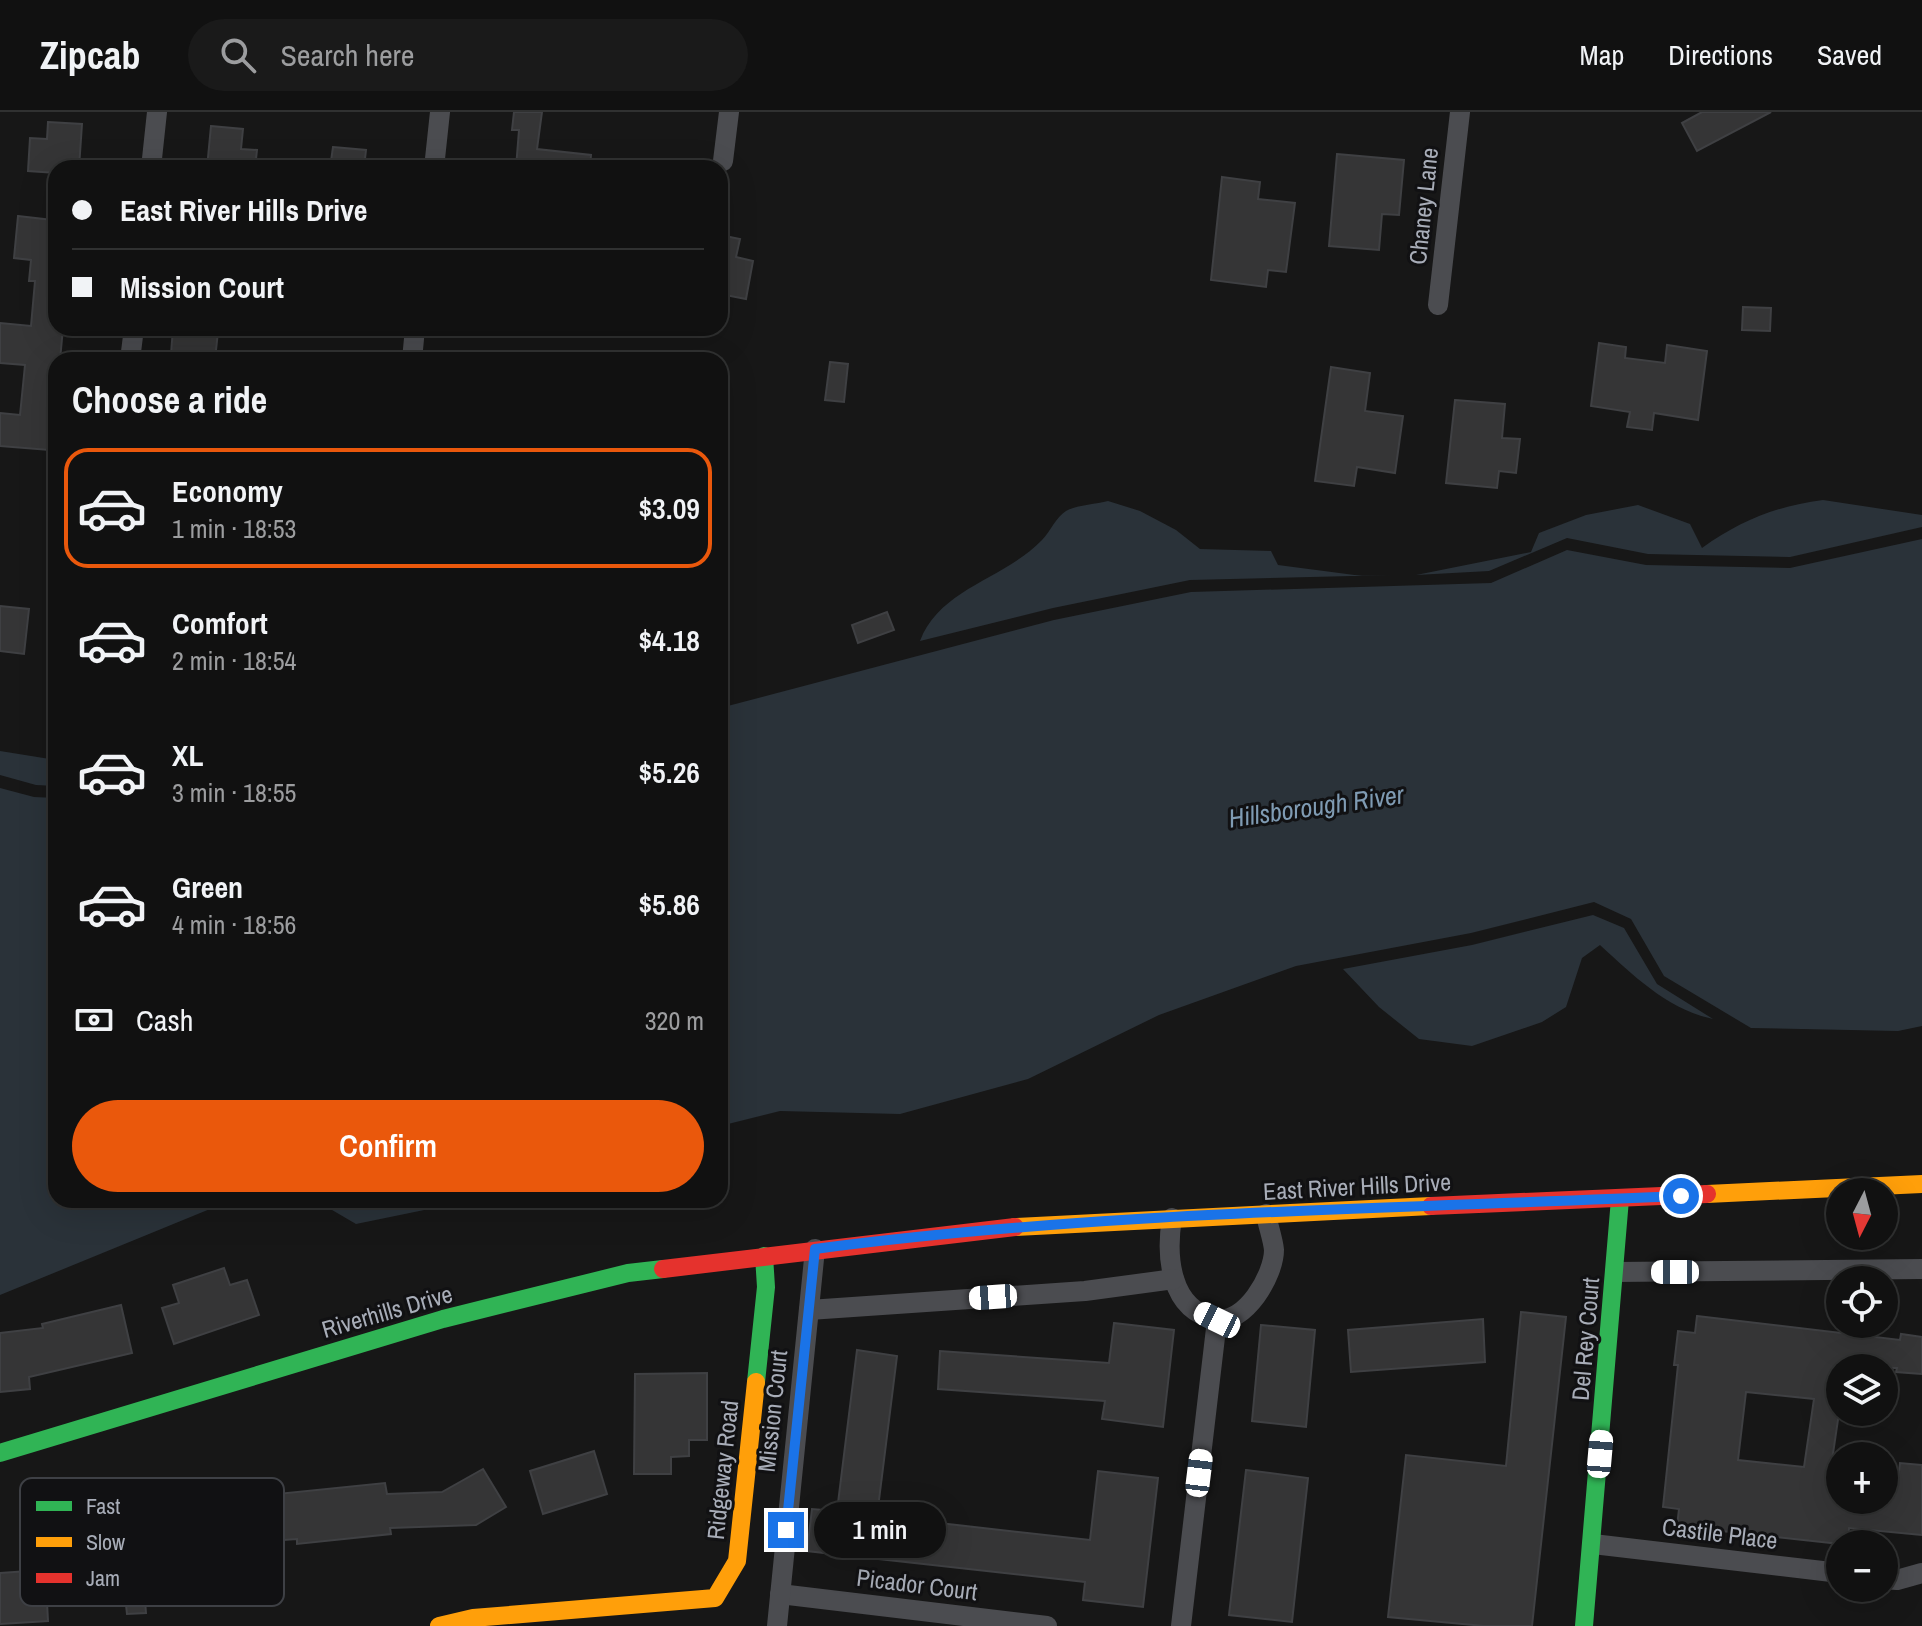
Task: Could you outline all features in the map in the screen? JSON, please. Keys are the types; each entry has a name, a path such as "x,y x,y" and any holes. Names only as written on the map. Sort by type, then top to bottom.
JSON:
{"street":[{"path":"152,160 157,112"},
{"path":"435,160 440,112"},
{"path":"723,160 729,112"},
{"name":"Chaney Lane","path":"1438,305 1460,112"},
{"name":"East River Hills Drive","path":"805,1250 951,1232 1172,1218 1922,1184"},
{"name":"Del Rey Court","path":"1584,1626 1620,1199"},
{"path":"1172,1218 1167,1252 1174,1279 1189,1306 1217,1320 1256,1300 1268,1276 1274,1251 1266,1214"},
{"name":"Riverhills Drive","path":"0,1453 443,1319 628,1273 805,1250"},
{"name":"Mission Court","path":"777,1626 809,1310 805,1250"},
{"name":"Ridgeway Road","path":"439,1626 473,1618 615,1617 715,1598 737,1561 766,1287 764,1256"},
{"path":"1615,1272 1922,1269"},
{"path":"809,1310 1085,1291 1174,1279"},
{"path":"1181,1626 1217,1320"},
{"name":"Castile Place","path":"1593,1544 1826,1571"},
{"path":"1898,1580 1922,1573"},
{"name":"Picador Court","path":"780,1594 1047,1626"}],"water":[{"path":"1823,500 1922,515 1922,527 1790,557 1648,554 1567,538 1489,571 1416,575 1531,552 1539,533 1586,515 1638,505 1690,524 1702,548 1759,516"},
{"path":"1108,501 1140,511 1176,530 1200,549 1271,551 1278,565 1360,576 1190,580 1053,608 920,641 929,623 942,608 1027,553 1066,511"},
{"name":"Hillsborough River","path":"1922,539 1922,1026 1898,1031 1751,1028 1664,976 1631,919 1594,902 1471,933 1296,966 1159,1015 1028,1079 900,1114 780,1111 728,1124 728,706 1054,620 1191,592 1491,583 1567,550 1646,565 1790,568"},
{"path":"0,751 48,759 48,786 0,775"},
{"path":"0,788 48,798 48,1208 212,1208 0,1295"},
{"path":"1593,915 1624,928 1657,984 1713,1019 1681,1008 1666,999 1600,945 1582,958 1566,1007 1542,1022 1472,1046 1419,1039 1379,1007 1343,969 1472,945"},
{"path":"329,1208 434,1208 356,1224"}],"building":[{"path":"514,112 542,112 537,149 591,155 591,160 517,160 519,130 512,130"},
{"path":"1702,112 1771,112 1697,151 1682,123"},
{"path":"48,122 82,124 80,160 48,160 48,172 28,171 30,138 47,139"},
{"path":"211,126 243,129 241,149 257,150 256,160 208,160"},
{"path":"333,147 366,150 365,160 331,160"},
{"path":"1337,154 1404,160 1399,215 1382,214 1379,250 1329,246"},
{"path":"1222,177 1260,182 1258,199 1295,203 1286,272 1268,270 1266,287 1211,280"},
{"path":"18,216 48,220 48,336 62,336 61,352 48,352 48,450 0,446 0,413 20,415 25,365 0,363 0,323 31,326 35,281 29,281 31,260 14,258"},
{"path":"728,237 740,239 736,257 753,261 746,299 728,296"},
{"path":"1743,307 1771,308 1770,331 1742,330"},
{"path":"172,336 218,336 216,352 171,352"},
{"path":"1599,343 1626,347 1625,358 1665,363 1667,345 1707,351 1698,420 1654,413 1652,430 1627,427 1630,412 1591,406"},
{"path":"830,362 848,364 844,402 825,400"},
{"path":"1331,367 1370,373 1365,411 1403,416 1395,473 1357,467 1354,486 1315,481"},
{"path":"1455,400 1505,404 1502,438 1520,439 1516,473 1499,471 1497,488 1446,483"},
{"path":"0,606 29,609 24,654 0,651"},
{"path":"887,612 894,630 858,643 852,625"},
{"path":"224,1268 230,1285 247,1280 259,1315 174,1344 162,1308 179,1303 173,1285"},
{"path":"121,1305 132,1353 29,1377 30,1389 0,1392 0,1333 43,1328 42,1324"},
{"path":"1521,1312 1566,1317 1532,1626 1484,1626 1388,1617 1406,1455 1506,1466"},
{"path":"1697,1316 1826,1331 1826,1338 1900,1340 1901,1334 1922,1337 1922,1374 1898,1372 1898,1354 1826,1354 1826,1426 1837,1426 1835,1442 1826,1442 1826,1514 1898,1514 1900,1463 1922,1465 1922,1535 1898,1533 1898,1530 1849,1528 1826,1530 1826,1542 1677,1526 1679,1509 1663,1507 1678,1365 1674,1365 1678,1331 1695,1333","holes":["1746,1392 1814,1399 1804,1467 1738,1460"]},
{"path":"1483,1319 1485,1362 1351,1372 1348,1330"},
{"path":"1114,1323 1174,1330 1163,1427 1102,1419 1105,1401 938,1389 940,1351 1109,1363"},
{"path":"1261,1325 1315,1330 1306,1427 1252,1421"},
{"path":"857,1350 897,1356 877,1516 1090,1540 1098,1471 1158,1478 1143,1607 1083,1600 1085,1582 807,1551 812,1509 837,1511"},
{"path":"707,1373 707,1440 689,1440 689,1456 671,1457 671,1474 634,1474 635,1374"},
{"path":"594,1451 607,1494 543,1514 530,1471"},
{"path":"483,1469 506,1507 476,1525 390,1528 391,1534 297,1544 297,1539 284,1540 284,1493 385,1483 387,1494 442,1492"},
{"path":"1246,1470 1308,1478 1292,1622 1229,1615"},
{"path":"20,1572 20,1606 47,1606 48,1621 0,1624 0,1573"},
{"path":"126,1606 145,1606 146,1613 127,1614"}],"traffic: fast":[{"path":"1584,1626 1620,1199"},
{"path":"756,1382 766,1287 764,1256"},
{"path":"0,1453 443,1319 628,1273 663,1269"}],"traffic: slow":[{"path":"1707,1194 1922,1184"},
{"path":"1015,1227 1431,1206"},
{"path":"439,1626 473,1618 715,1598 737,1561 756,1382"}],"traffic: jam":[{"path":"1431,1206 1707,1194"},
{"path":"663,1269 1015,1227"}],"route":[{"path":"786,1530 815,1249 951,1232 1072,1222 1681,1196"}]}
